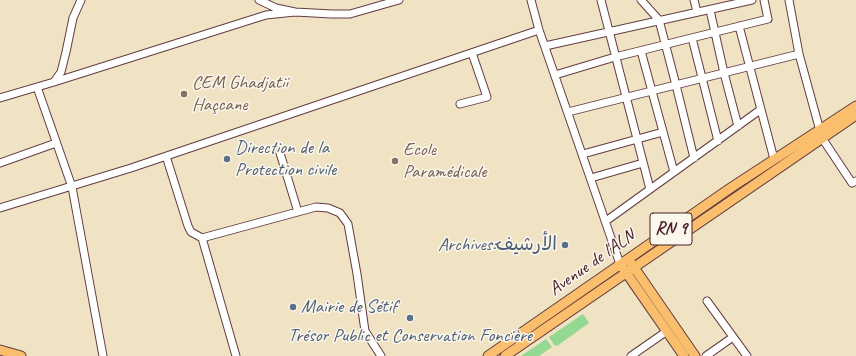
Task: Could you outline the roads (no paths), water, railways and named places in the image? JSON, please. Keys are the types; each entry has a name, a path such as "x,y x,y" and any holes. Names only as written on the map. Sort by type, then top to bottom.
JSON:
{"main road":[{"name":"Avenue de l'ALN","path":"505,356 630,270 821,134 856,106"},
{"path":"821,134 856,115"},
{"name":"Avenue de l'ALN","path":"488,356 774,159 821,134"},
{"path":"624,261 684,356"},
{"path":"630,270 696,356"},
{"path":"0,350 21,356"}],"street":[{"path":"54,82 61,72 73,18 81,0"},
{"path":"259,0 276,8 296,12"},
{"path":"0,98 266,15 296,12 350,14 399,0"},
{"path":"531,0 539,30 616,252 624,261"},
{"path":"601,0 625,98 650,189"},
{"path":"640,0 658,20 666,44 694,158"},
{"path":"694,0 697,12"},
{"path":"545,46 752,0"},
{"path":"555,74 666,44 768,19 764,0"},
{"path":"789,0 799,54 821,134 852,183 856,181"},
{"path":"710,10 738,126"},
{"path":"739,26 774,159"},
{"path":"0,208 72,187 166,156 539,30"},
{"path":"692,38 718,141"},
{"path":"641,51 674,172"},
{"path":"460,104 487,97 472,53"},
{"path":"568,112 799,54"},
{"path":"37,87 72,187 103,356"},
{"path":"606,221 760,110"},
{"path":"583,154 663,132"},
{"path":"0,163 56,143"},
{"path":"280,153 298,212"},
{"path":"166,156 188,226 191,232 202,238 316,207 328,208 340,213 348,224 357,274 364,331 381,356"},
{"path":"591,178 643,163"},
{"path":"202,238 236,356"},
{"path":"708,301 747,356"},
{"path":"631,356 667,331"},
{"path":"706,356 733,337"}],"place":[{"name":"CEM Ghadjatii Haçcane","path":"184,94"},
{"name":"Direction de la Protection civile","path":"227,159"},
{"name":"Ecole Paramédicale","path":"395,161"},
{"name":"Archives:الأرشيف","path":"565,245"},
{"name":"Mairie de Sétif","path":"293,307"},
{"name":"Trésor Public et Conservation Foncière","path":"410,318"}]}
